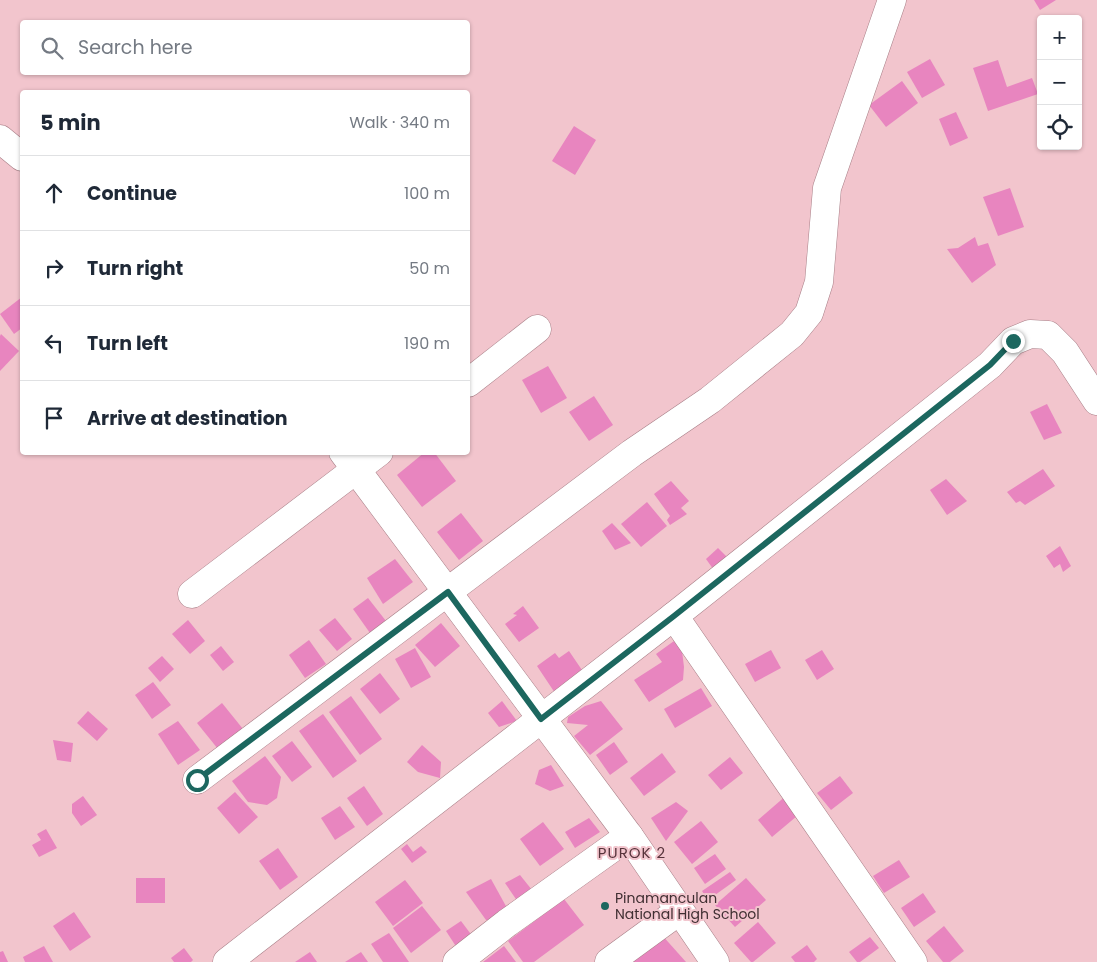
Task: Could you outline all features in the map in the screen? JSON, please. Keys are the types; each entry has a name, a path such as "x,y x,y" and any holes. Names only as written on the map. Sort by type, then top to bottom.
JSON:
{"street":[{"path":"197,780 632,453 710,400 792,334 809,313 820,282 827,188 892,0"},
{"path":"0,139 20,155"},
{"path":"470,382 537,329"},
{"path":"227,962 674,616 990,365 1013,341 1030,334 1048,335 1065,352 1097,401"},
{"path":"192,594 350,462 370,455"},
{"path":"350,462 628,836 715,962"},
{"path":"674,616 913,962"},
{"path":"457,962 515,917 628,836"},
{"path":"609,962 679,911"}],"building":[{"path":"1034,0 1056,0 1040,10"},
{"path":"930,59 945,85 922,98 907,72"},
{"path":"998,60 1007,87 1032,78 1037,94 988,111 973,68"},
{"path":"902,81 918,103 886,127 869,105"},
{"path":"956,112 968,138 950,146 939,119"},
{"path":"574,126 596,140 575,175 552,161"},
{"path":"1010,188 1024,227 998,236 983,197"},
{"path":"975,237 978,246 988,243 996,265 972,283 947,249 958,248"},
{"path":"20,299 20,330 14,334 0,314"},
{"path":"1,334 19,351 0,371 0,336"},
{"path":"548,366 567,398 541,413 522,380"},
{"path":"594,396 613,425 589,441 569,412"},
{"path":"1047,404 1062,433 1044,440 1030,412"},
{"path":"421,455 436,455 456,481 422,507 397,475"},
{"path":"1043,469 1055,486 1025,505 1020,501 1016,503 1007,492"},
{"path":"946,479 967,501 947,515 930,490"},
{"path":"671,481 689,501 681,508 687,514 670,525 667,520 670,516 654,494"},
{"path":"647,502 667,526 641,547 621,524"},
{"path":"461,513 483,541 459,560 437,532"},
{"path":"612,523 631,543 615,550 602,531"},
{"path":"1060,546 1071,566 1063,572 1060,564 1054,568 1046,556"},
{"path":"718,548 730,560 716,573 706,559"},
{"path":"395,559 413,582 383,604 367,578"},
{"path":"368,598 386,621 370,633 353,609"},
{"path":"523,606 539,628 519,642 505,624 517,615 513,614"},
{"path":"335,618 352,639 337,651 319,630"},
{"path":"188,620 205,641 190,654 172,634"},
{"path":"441,623 460,646 435,667 415,645"},
{"path":"309,640 326,664 305,678 289,655"},
{"path":"674,641 682,651 683,680 649,702 634,680 662,662 656,654"},
{"path":"221,646 234,662 223,671 210,655"},
{"path":"415,648 431,677 411,688 395,659"},
{"path":"771,650 781,668 755,682 745,664"},
{"path":"822,650 834,669 817,680 805,660"},
{"path":"569,651 584,673 555,693 537,666 555,653 559,658"},
{"path":"162,656 174,669 160,682 148,668"},
{"path":"380,673 400,699 380,714 360,689"},
{"path":"153,682 171,705 152,719 135,695"},
{"path":"701,688 712,706 675,728 664,709"},
{"path":"351,696 382,739 360,755 329,712"},
{"path":"502,701 517,721 499,727 488,713"},
{"path":"601,701 623,729 590,755 574,736 588,725 567,723 568,717 585,706"},
{"path":"222,703 243,729 218,749 197,723"},
{"path":"88,711 108,729 97,741 77,723"},
{"path":"323,714 357,761 333,778 299,731"},
{"path":"178,721 200,750 178,765 158,734"},
{"path":"53,740 73,743 71,762 57,760"},
{"path":"292,741 312,767 292,782 272,756"},
{"path":"614,742 628,762 610,775 596,755"},
{"path":"422,745 441,762 440,778 418,772 407,762"},
{"path":"662,753 676,772 644,796 630,778"},
{"path":"265,756 281,777 277,798 267,805 248,802 232,781"},
{"path":"730,757 743,773 721,790 708,775"},
{"path":"551,765 564,786 550,791 535,784 539,770"},
{"path":"840,776 853,793 831,810 817,793"},
{"path":"364,786 383,814 367,826 347,798"},
{"path":"235,792 258,817 239,834 217,808"},
{"path":"788,794 803,811 772,837 758,820"},
{"path":"83,796 97,815 81,826 72,813 72,804"},
{"path":"676,802 688,811 666,841 651,818"},
{"path":"340,806 355,827 335,840 321,818"},
{"path":"589,818 600,832 575,848 565,832"},
{"path":"701,821 718,842 692,864 674,842"},
{"path":"543,822 564,849 540,866 520,839"},
{"path":"46,829 57,848 39,857 32,845 41,840 37,834"},
{"path":"407,844 413,852 421,846 427,852 412,863 401,849"},
{"path":"278,848 298,877 280,890 259,861"},
{"path":"715,854 726,869 705,884 694,868"},
{"path":"899,860 910,877 884,893 873,876"},
{"path":"730,872 736,880 708,900 702,891"},
{"path":"520,875 536,895 520,905 505,883"},
{"path":"136,878 165,878 165,903 136,903"},
{"path":"746,878 766,900 735,927 715,905"},
{"path":"491,879 507,908 497,922 486,920 466,892"},
{"path":"405,880 423,903 393,926 375,902"},
{"path":"923,893 936,912 914,927 901,908"},
{"path":"564,899 584,925 534,962 523,962 508,941"},
{"path":"422,906 441,930 411,953 393,928"},
{"path":"74,912 91,937 70,951 53,926"},
{"path":"461,921 473,937 457,948 446,931"},
{"path":"758,922 776,943 751,962 734,943"},
{"path":"944,926 964,951 950,962 943,962 926,941"},
{"path":"389,933 409,962 383,962 371,944"},
{"path":"661,934 686,962 630,962"},
{"path":"870,937 879,948 860,962 857,962 849,952"},
{"path":"807,945 817,959 814,962 795,962 791,957"},
{"path":"44,946 53,962 25,962 23,957"},
{"path":"504,946 516,962 483,962"},
{"path":"184,948 193,960 191,962 174,962 171,958"},
{"path":"3,951 8,962 0,962 0,952"},
{"path":"310,952 317,962 295,962"},
{"path":"361,952 368,962 345,962"}],"place":[{"name":"Pinamanculan National High School","path":"605,906"}],"district":[{"name":"PUROK 2","path":"632,853"}],"route":[{"path":"197,780 448,592 541,719 990,365 1013,341"}]}
